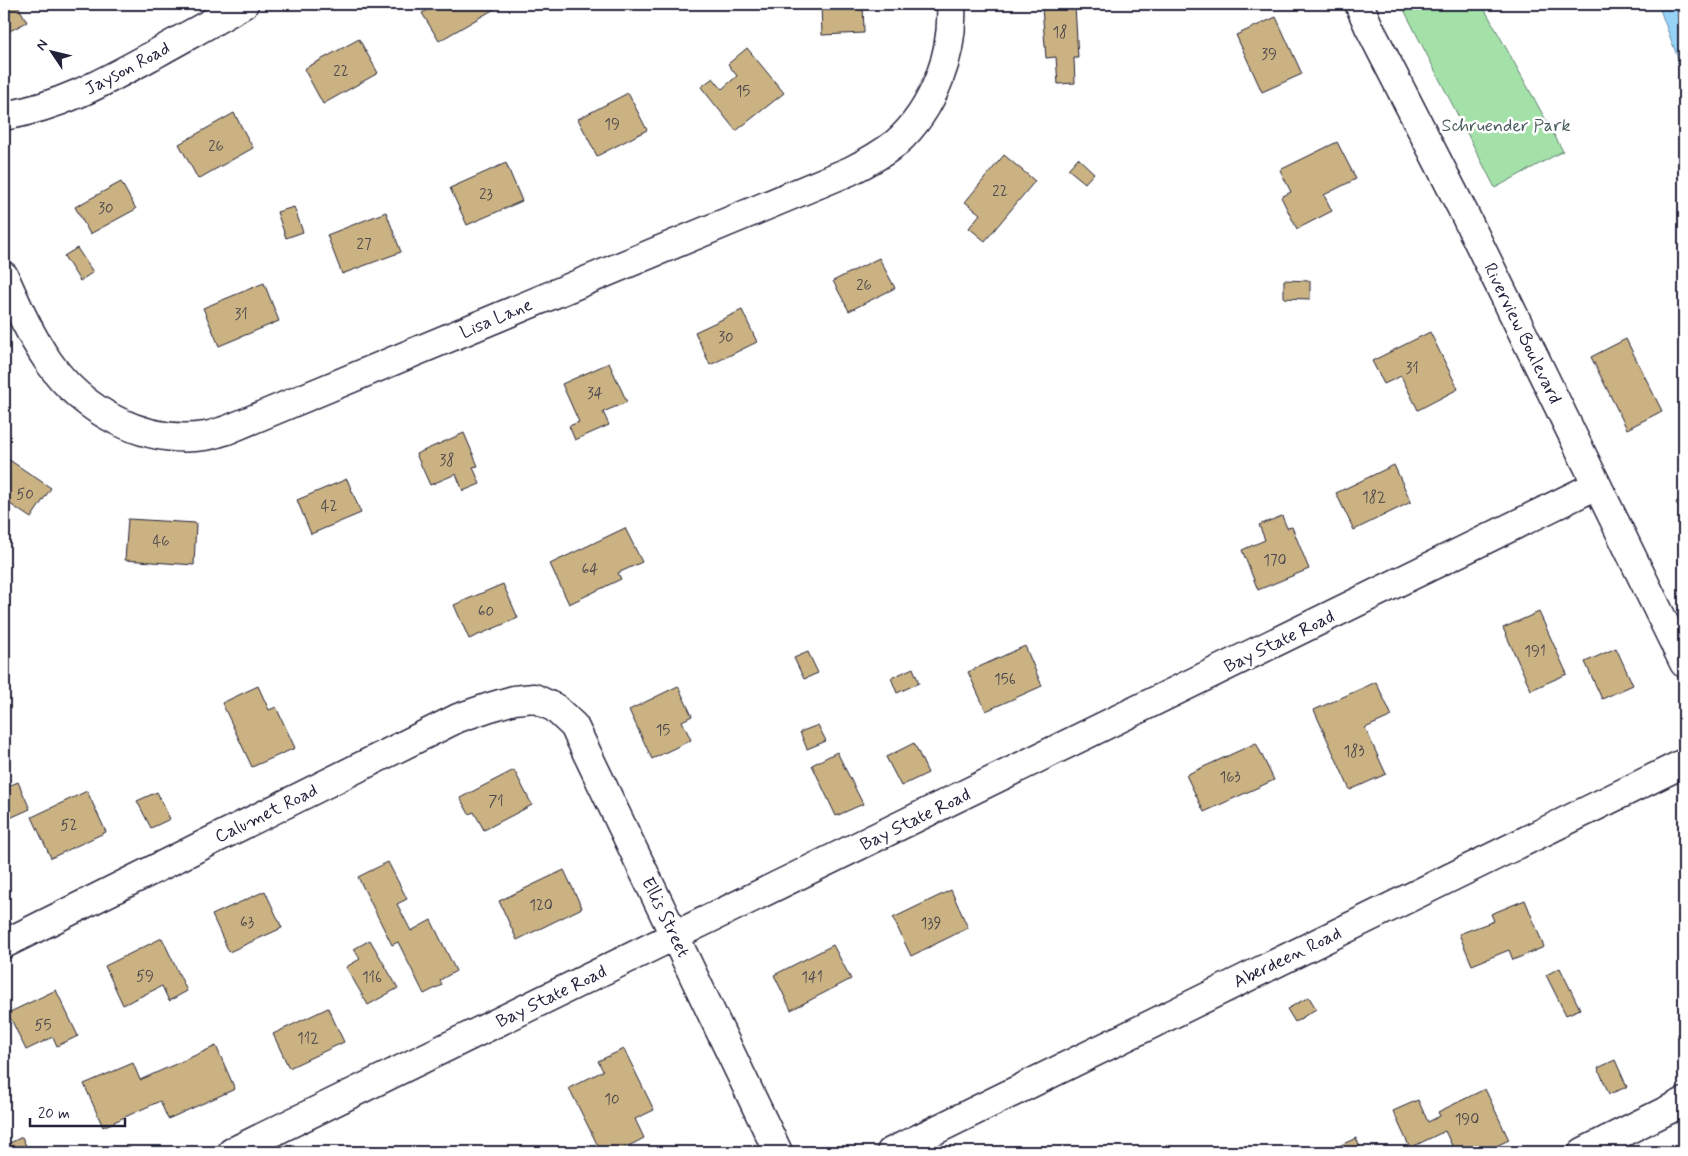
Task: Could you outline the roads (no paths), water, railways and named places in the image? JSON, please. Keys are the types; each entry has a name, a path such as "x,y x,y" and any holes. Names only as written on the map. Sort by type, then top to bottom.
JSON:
{"street":[{"name":"Jayson Road","path":"4,116 56,103 89,90 244,4"},
{"name":"Lisa Lane","path":"4,276 32,334 47,360 64,381 83,399 103,413 122,423 160,434 183,437 205,436 227,430 866,163 896,142 908,130 928,103 947,54 952,21 951,4"},
{"name":"Riverview Boulevard","path":"1359,4 1463,210 1684,663"},
{"name":"Bay State Road","path":"232,1152 1597,485"},
{"name":"Ellis Street","path":"534,698 555,708 574,726 778,1152"},
{"name":"Calumet Road","path":"4,944 458,718 490,706 514,700 534,698"},
{"name":"Aberdeen Road","path":"891,1152 1684,762"},
{"path":"1584,1152 1684,1102"}],"water":[{"path":"1658,4 1684,4 1684,75"}],"park label":[{"name":"Schruender Park","path":"1506,125"}]}
